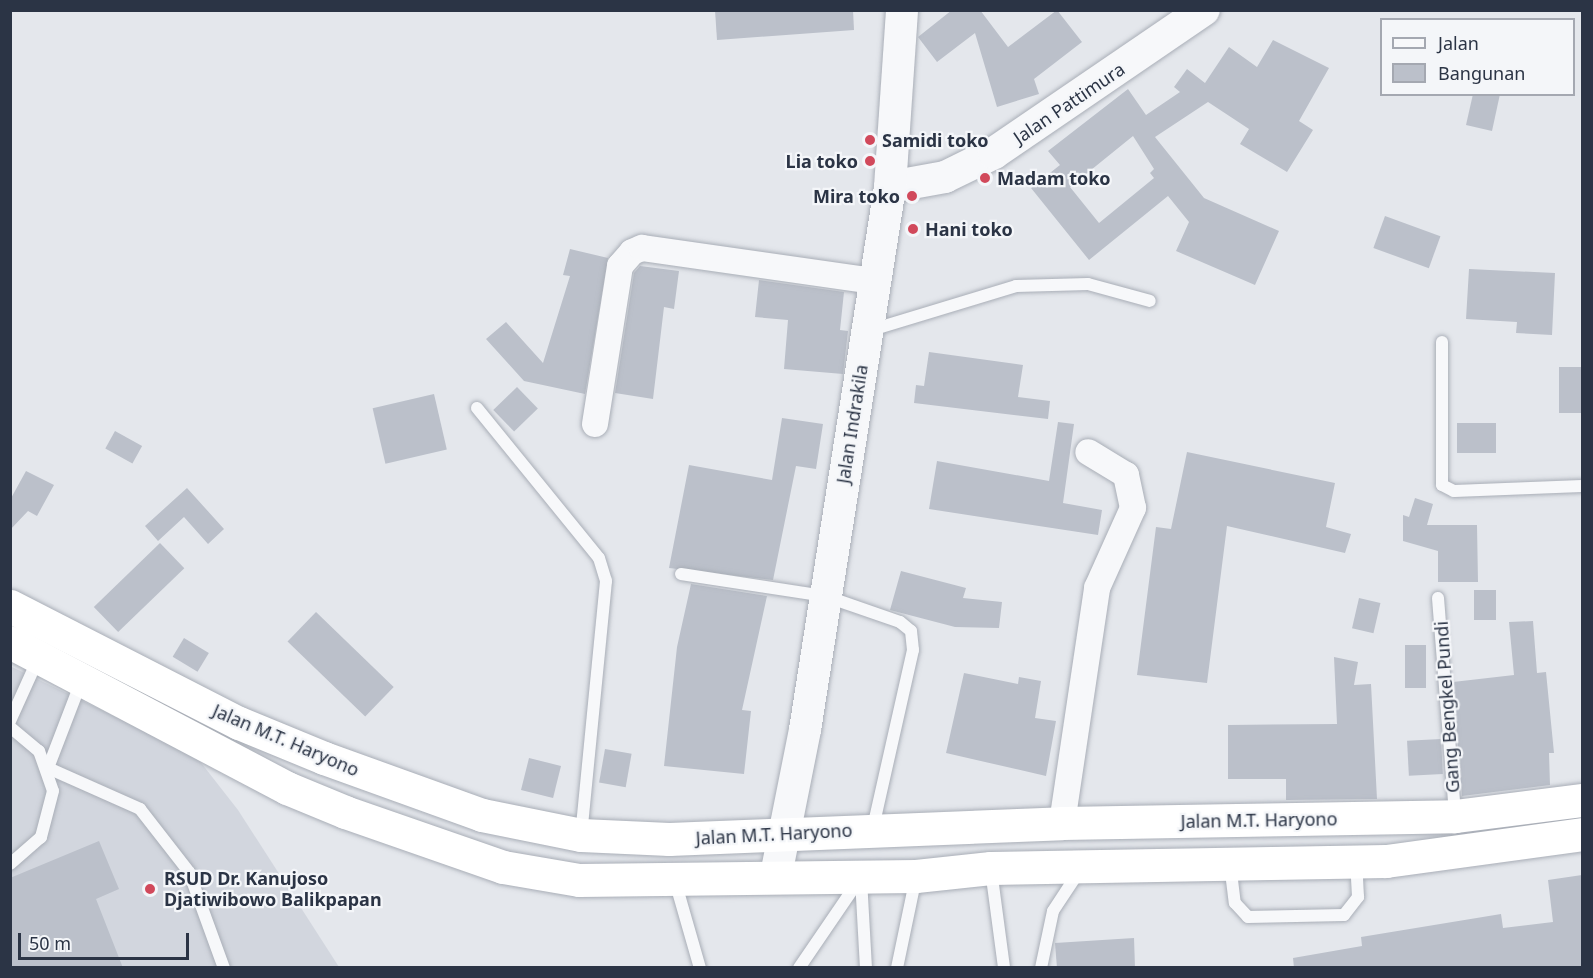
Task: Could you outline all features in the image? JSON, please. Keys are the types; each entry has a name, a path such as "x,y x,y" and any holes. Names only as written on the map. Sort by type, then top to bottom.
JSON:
{"highway":[{"name":"Jalan M.T. Haryono","path":"10,606 239,723 397,786 482,815 581,835 669,839 1062,823 1455,816 1582,800"},
{"name":"Jalan M.T. Haryono","path":"10,642 287,788 458,854 579,880 675,881 776,875 916,876 991,868 1080,868 1356,860 1458,854 1582,834"}],"street":[{"name":"Jalan Indrakila","path":"776,875 825,596 890,187 902,10"},
{"name":"Jalan Pattimura","path":"890,187 945,177 994,153 1204,10"},
{"path":"595,423 620,267 632,252 642,248 874,280"},
{"path":"1062,823 1097,588 1133,508 1126,475 1088,452"}],"lane":[{"path":"867,331 1016,286 1088,284 1150,301"},
{"path":"1442,342 1442,485 1454,491 1582,486"},
{"path":"477,408 599,558 606,581 581,835"},
{"path":"681,574 825,596 900,622 913,637 873,830"},
{"name":"Gang Bengkel Pundi","path":"1438,598 1455,816"},
{"path":"48,768 94,648"},
{"path":"10,721 40,656"},
{"path":"10,727 39,751 48,768 51,815 41,837 10,864"},
{"path":"48,768 147,816 189,872 224,968"},
{"path":"1229,863 1241,914 1344,915 1358,897 1356,860"},
{"path":"991,868 1004,968"},
{"path":"1041,968 1053,911 1080,868"},
{"path":"897,968 916,876"},
{"path":"799,968 861,877"},
{"path":"861,877 866,968"},
{"path":"675,881 700,968"}],"shaded area":[{"name":"RSUD Dr. Kanujoso Djatiwibowo Balikpapan","path":"12,667 195,755 238,810 339,967 11,968"}],"building":[{"path":"715,10 853,10 854,30 717,40"},
{"path":"952,10 980,10 1008,47 1057,10 1082,42 1034,79 1039,94 997,107 975,33 937,62 918,37"},
{"path":"1273,40 1329,68 1299,121 1313,130 1287,172 1240,144 1249,129 1208,102 1155,137 1204,198 1279,231 1255,285 1176,251 1189,222 1168,196 1089,260 1031,188 1060,165 1048,151 1128,89 1146,115 1180,92 1174,87 1187,69 1205,83 1229,47 1257,67","holes":["1133,136 1154,169 1150,173 1154,178 1099,223 1070,187"]},
{"path":"1473,96 1500,96 1492,131 1466,125"},
{"path":"1385,216 1440,236 1429,268 1373,248"},
{"path":"570,249 608,258 585,394 524,381 486,339 506,322 543,363 570,276 563,275"},
{"path":"640,266 679,271 674,309 664,307 653,399 615,393 634,273"},
{"path":"1469,269 1555,273 1552,335 1516,333 1517,322 1466,319"},
{"path":"759,280 844,292 840,330 848,331 843,374 784,369 788,320 755,317"},
{"path":"929,352 1023,365 1018,397 1050,401 1048,419 914,403 916,385 924,386"},
{"path":"1559,367 1582,367 1582,413 1559,413"},
{"path":"517,387 538,409 514,432 493,410"},
{"path":"434,394 447,450 385,464 373,408"},
{"path":"782,418 823,424 816,469 796,466 773,580 669,568 689,465 772,480"},
{"path":"1058,422 1074,424 1063,503 1102,510 1098,535 929,509 937,461 1049,481"},
{"path":"1457,423 1496,423 1496,453 1457,453"},
{"path":"115,431 142,446 132,464 105,448"},
{"path":"1187,452 1335,483 1326,527 1351,534 1345,553 1227,526 1207,683 1137,675 1156,527 1171,529"},
{"path":"26,471 54,485 37,516 28,511 10,530 10,500"},
{"path":"187,488 224,529 208,544 184,517 158,541 145,526"},
{"path":"1415,498 1433,504 1427,525 1477,525 1478,582 1438,582 1438,551 1403,541 1403,515 1409,517"},
{"path":"160,543 184,568 118,632 94,607"},
{"path":"901,571 966,588 963,598 1002,602 999,628 955,627 890,610"},
{"path":"691,584 767,596 742,710 751,711 744,774 664,766 677,647"},
{"path":"1474,590 1496,590 1496,620 1474,620"},
{"path":"1359,598 1380,603 1373,633 1352,628"},
{"path":"316,612 394,687 365,717 288,641"},
{"path":"1533,621 1537,673 1546,672 1554,753 1549,753 1550,785 1462,796 1453,682 1514,675 1509,622"},
{"path":"184,638 209,653 198,672 173,657"},
{"path":"1405,645 1426,645 1426,688 1405,688"},
{"path":"1334,657 1358,662 1354,685 1371,684 1377,799 1286,800 1286,779 1228,779 1228,725 1337,724"},
{"path":"964,673 1018,684 1019,677 1041,681 1035,718 1056,721 1046,776 946,753"},
{"path":"1441,739 1443,774 1409,776 1407,741"},
{"path":"605,749 632,754 626,787 599,782"},
{"path":"529,758 561,766 553,798 521,790"},
{"path":"99,841 119,889 96,899 123,968 10,968 10,878"},
{"path":"1582,875 1582,968 1294,968 1293,958 1362,946 1361,937 1501,914 1503,928 1553,922 1548,880"},
{"path":"1134,938 1135,968 1057,968 1055,943"}],"place":[{"name":"Samidi toko","path":"870,140"},
{"name":"Lia toko","path":"870,161"},
{"name":"Madam toko","path":"985,178"},
{"name":"Mira toko","path":"912,196"},
{"name":"Hani toko","path":"913,229"},
{"name":"RSUD Dr. Kanujoso Djatiwibowo Balikpapan","path":"150,889"}]}
